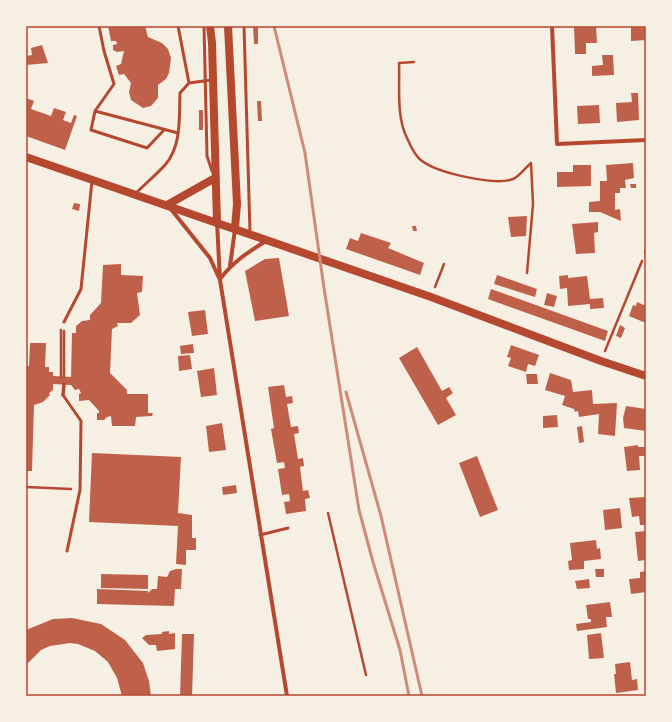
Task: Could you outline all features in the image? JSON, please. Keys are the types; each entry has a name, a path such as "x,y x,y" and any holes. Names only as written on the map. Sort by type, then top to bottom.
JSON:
{"main road":[{"path":"210,26 210,80 217,222"},
{"path":"228,26 237,204 235,228"},
{"path":"26,157 250,233 320,260 431,297 600,361 646,376"},
{"path":"167,205 215,178"}],"street":[{"path":"552,26 556,144 646,140"},
{"path":"167,205 210,258 220,280"},
{"path":"217,222 220,280 287,696"},
{"path":"230,266 235,228"},
{"path":"220,280 230,266 246,253 268,240"},
{"path":"63,395 64,384"}],"lane":[{"path":"99,26 104,51 114,84 96,110 91,130 147,148 164,130"},
{"path":"178,26 189,83"},
{"path":"135,194 166,165 173,151 178,133 180,93 189,83 210,80 204,26"},
{"path":"244,26 250,233"},
{"path":"96,110 178,133"},
{"path":"64,322 81,288 92,180"},
{"path":"63,395 81,421 80,490 67,551"},
{"path":"260,535 288,528"}],"path":[{"path":"414,62 399,63 400,114 406,138 421,160 445,173 467,178 499,180 513,179 531,163 533,204 527,273"},
{"path":"600,361 646,252"},
{"path":"431,297 444,264"},
{"path":"64,322 64,376"},
{"path":"64,322 61,326 61,381 64,384"},
{"path":"26,487 80,490"},
{"path":"328,513 366,675"}],"building":[{"path":"108,26 145,26 148,37 162,43 168,49 171,58 169,73 166,79 158,85 158,98 151,106 143,108 131,100 129,92 131,83 124,74 119,75 116,66 121,64 124,51 117,52 113,50 113,45 117,44 116,41 111,41"},
{"path":"253,26 258,26 258,44 254,44"},
{"path":"574,26 596,26 597,43 586,43 586,54 575,54"},
{"path":"631,26 646,26 646,40 631,41"},
{"path":"42,45 48,63 26,65 26,56 32,55 31,48"},
{"path":"602,55 613,55 614,75 592,76 592,66 603,65"},
{"path":"631,93 638,93 639,120 617,122 616,103 632,102"},
{"path":"26,98 34,101 31,109 51,116 54,108 66,112 63,120 71,123 74,115 77,116 65,150 26,136"},
{"path":"257,101 261,101 262,121 258,121"},
{"path":"599,105 600,123 578,124 577,106"},
{"path":"199,110 203,110 203,130 199,130"},
{"path":"633,163 634,178 625,180 626,188 620,188 620,193 615,193 615,210 620,209 621,221 600,212 589,212 589,202 600,201 600,181 607,181 606,165"},
{"path":"573,165 591,165 591,186 557,187 557,172 573,172"},
{"path":"630,184 636,184 636,188 631,188"},
{"path":"74,203 80,204 79,211 72,209"},
{"path":"527,216 526,236 511,237 508,217"},
{"path":"598,222 598,232 594,233 595,253 576,254 572,224"},
{"path":"412,226 416,226 417,231 413,231"},
{"path":"361,233 391,243 388,248 424,263 420,275 346,249 350,238 358,241"},
{"path":"279,258 289,316 255,321 245,271 265,259"},
{"path":"121,264 121,275 143,276 142,292 137,293 140,315 131,323 117,323 118,326 112,329 110,373 127,390 127,394 148,394 148,413 153,413 152,416 136,417 135,426 112,426 111,416 104,420 97,420 97,413 99,413 99,411 89,400 79,401 79,394 81,393 79,389 75,390 71,385 53,384 53,390 49,393 50,395 43,402 34,405 32,471 26,471 26,370 27,366 29,366 30,343 46,343 45,367 49,367 49,372 53,372 53,376 71,377 72,333 76,333 76,326 82,321 90,320 90,315 101,303 103,265"},
{"path":"497,275 537,289 535,297 494,284"},
{"path":"568,275 568,278 587,276 590,299 603,298 604,308 590,309 590,304 568,306 567,288 560,289 559,276"},
{"path":"491,289 608,331 605,341 488,299"},
{"path":"547,293 557,296 554,307 544,305"},
{"path":"637,302 646,306 646,323 629,316 633,305 636,306"},
{"path":"205,310 208,334 192,336 188,312"},
{"path":"620,325 625,328 621,338 616,336"},
{"path":"193,344 194,353 181,354 180,346"},
{"path":"511,345 539,355 535,366 528,364 526,372 508,366 511,358 507,357"},
{"path":"417,347 442,391 449,387 453,393 446,398 456,415 438,425 399,358"},
{"path":"190,355 192,369 179,371 178,356"},
{"path":"214,368 217,395 201,397 197,371"},
{"path":"550,373 571,380 573,392 592,390 593,404 617,403 615,436 598,434 599,414 579,417 578,411 575,412 574,409 562,405 565,396 545,390"},
{"path":"526,374 537,374 538,384 527,384"},
{"path":"284,385 286,397 292,396 293,403 287,404 291,427 298,426 299,433 294,434 298,459 303,458 304,466 300,467 303,491 308,490 310,498 305,499 306,511 286,514 284,502 290,501 289,494 282,495 278,469 285,468 284,462 277,463 271,429 274,428 268,387"},
{"path":"626,406 646,409 646,431 624,428 623,418"},
{"path":"557,415 558,427 543,428 543,416"},
{"path":"222,423 226,450 209,452 206,426"},
{"path":"582,426 584,442 579,443 577,427"},
{"path":"638,445 638,447 646,447 646,456 639,456 640,470 627,471 624,447"},
{"path":"92,453 181,457 178,513 192,515 192,538 196,538 196,550 186,550 186,565 176,564 178,526 89,522"},
{"path":"477,456 498,510 480,517 459,463"},
{"path":"236,485 237,493 223,495 222,487"},
{"path":"646,497 646,525 640,525 639,516 632,517 629,498"},
{"path":"620,508 622,528 605,530 603,510"},
{"path":"646,531 646,560 638,561 635,532"},
{"path":"596,540 597,549 600,548 601,559 584,561 584,569 569,570 568,561 572,560 570,543"},
{"path":"182,569 181,589 175,589 174,606 97,604 97,589 148,591 148,593 152,589 157,589 158,576 167,577 170,571"},
{"path":"595,569 604,569 604,577 596,577"},
{"path":"646,571 646,592 631,594 629,579 640,578 640,572"},
{"path":"101,574 148,575 148,589 101,588"},
{"path":"589,579 590,588 577,589 575,581"},
{"path":"610,602 612,617 606,617 607,627 577,631 576,624 591,622 591,619 588,619 586,605"},
{"path":"72,618 101,624 125,640 143,663 149,681 151,696 122,696 117,678 108,662 95,651 78,644 70,643 50,646 41,650 26,665 26,630 53,619"},
{"path":"169,631 169,634 175,633 175,649 157,651 156,645 149,645 142,638 146,635 162,634 162,632"},
{"path":"601,633 604,658 589,659 587,635"},
{"path":"182,634 194,634 192,696 180,696"},
{"path":"630,662 632,680 637,679 638,690 616,693 614,674 616,674 615,664"}],"railway":[{"path":"274,26 305,153 324,288 359,510 400,650 409,696"},
{"path":"346,392 381,516 422,696"}]}
